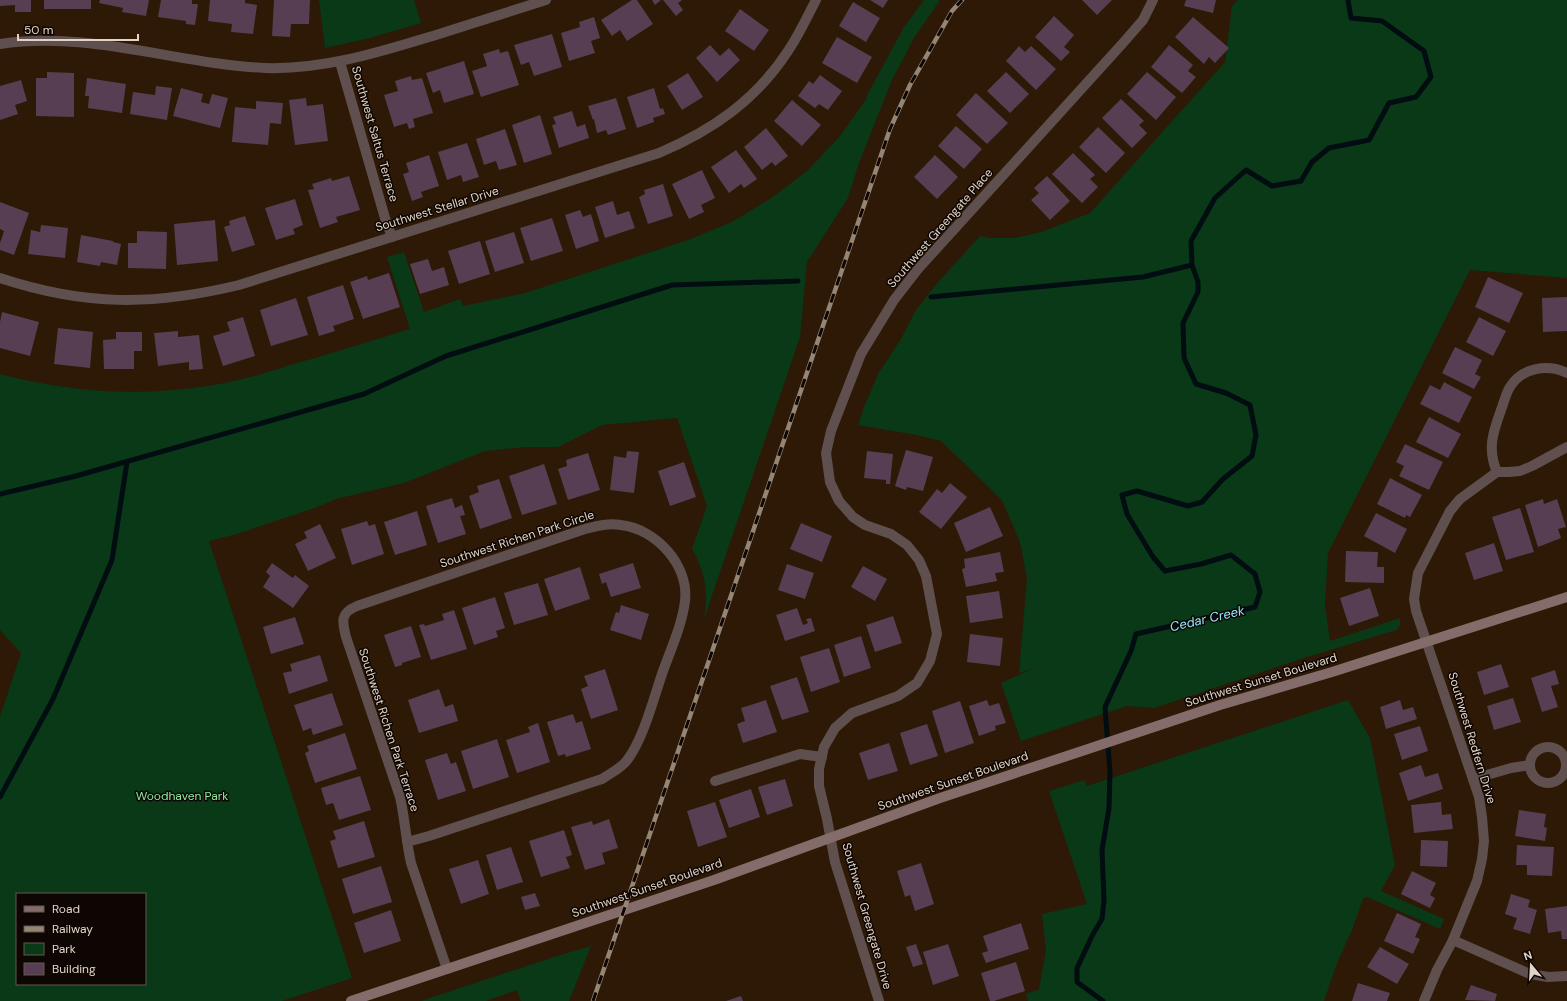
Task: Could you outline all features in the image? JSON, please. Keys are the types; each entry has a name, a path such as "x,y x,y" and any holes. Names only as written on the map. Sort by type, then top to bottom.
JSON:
{"main road":[{"name":"Southwest Sunset Boulevard","path":"351,1001 714,880 940,798 1227,703 1332,672 1567,597"}],"street":[{"path":"0,44 68,42 101,45 191,59 264,68 319,65 340,62 421,40 546,0"},
{"name":"Southwest Stellar Drive","path":"0,278 42,291 85,299 158,299 196,294 239,285 659,153 701,134 742,105 772,73 789,50 816,0"},
{"name":"Southwest Greengate Place","path":"831,838 818,786 819,769 824,747 835,728 852,713 898,696 917,683 930,661 937,634 926,576 919,560 907,545 891,534 865,525 853,517 839,501 830,482 826,453 831,431 861,354 894,300 918,269 1123,44 1143,20 1153,0"},
{"name":"Southwest Saltus Terrace","path":"340,62 385,218 392,237"},
{"path":"1567,373 1545,367 1530,370 1521,375 1510,387 1495,425 1491,440 1491,453 1497,472 1509,472 1520,471 1532,466 1567,447"},
{"name":"Southwest Redfern Drive","path":"1424,1001 1437,970 1453,940 1474,888 1483,852 1482,817 1479,797 1426,642 1416,611 1414,599 1418,573 1450,511 1468,492 1497,472"},
{"name":"Southwest Richen Park Circle","path":"345,614 349,609 357,606 585,529 604,524 621,525 639,530 657,540 669,552 678,567 684,584 685,601 680,623 640,737 627,760 616,770 602,779 407,842"},
{"name":"Southwest Richen Park Terrace","path":"345,614 342,622 346,637 400,797 410,863 447,969"},
{"path":"714,781 800,754 822,757"},
{"path":"1473,779 1511,768 1530,765"},
{"name":"Southwest Greengate Drive","path":"831,838 836,862 879,1001"},
{"path":"1453,940 1530,974 1548,977 1567,976"}],"green space":[{"path":"319,0 414,0 421,23 370,38 325,48"},
{"name":"Woodhaven Park","path":"924,0 940,0 914,38 892,80 859,163 848,198 807,262 800,337 702,625 706,605 705,586 701,567 692,549 707,506 677,418 602,425 558,447 527,447 485,451 404,483 336,499 315,508 237,534 209,541 352,978 282,1001 0,1001 0,717 21,653 0,630 0,374 80,389 133,392 160,391 187,389 243,379 335,352 410,329 387,257 404,252 424,312 460,299 463,306 525,293 688,240 732,222 773,197 808,170 840,136 867,98 866,97 904,27"},
{"path":"1238,0 1567,0 1567,278 1470,270 1328,553 1325,605 1330,641 1400,618 1400,625 1397,630 1307,657 1154,708 1127,706 1021,741 1001,683 1032,669 1019,673 1027,578 1020,542 1002,500 941,441 858,425 878,374 901,339 916,310 940,280 980,236 989,238 1015,238 1041,232 1090,213 1225,62 1232,6"},
{"path":"1348,700 1370,738 1395,865 1381,891 1444,919 1440,929 1367,897 1363,899 1352,930 1337,963 1324,1001 1028,1001 1026,994 1039,989 1046,950 1042,914 1087,904 1049,791 1084,780 1087,786"},
{"path":"591,946 569,1001 521,1001 517,990 486,1001 421,1001 554,957"}],"building":[{"path":"0,0 31,0 31,12 15,12 15,5 0,6"},
{"path":"44,0 91,0 91,9 44,9"},
{"path":"100,0 149,0 146,16 122,12 123,8 99,3"},
{"path":"161,0 192,0 192,4 198,4 195,25 186,24 186,21 158,17"},
{"path":"210,0 245,0 245,3 257,5 253,34 231,32 232,24 208,21"},
{"path":"274,0 310,0 309,24 291,24 290,37 272,36"},
{"path":"632,0 637,0 653,24 627,41 620,30 612,36 601,20"},
{"path":"652,0 661,0 655,5"},
{"path":"663,0 682,0 678,3 683,10 676,16"},
{"path":"870,0 888,0 883,8"},
{"path":"1082,0 1112,0 1097,15"},
{"path":"1186,0 1216,0 1213,13 1184,6"},
{"path":"853,2 880,18 866,42 839,26"},
{"path":"740,9 769,30 754,51 725,31"},
{"path":"1054,16 1074,35 1064,47 1070,52 1061,61 1035,37"},
{"path":"594,17 600,38 591,41 595,53 569,61 561,33 580,27 579,22"},
{"path":"1193,17 1229,48 1215,63 1209,57 1204,64 1175,37"},
{"path":"552,34 562,67 534,76 529,62 521,65 514,45"},
{"path":"837,37 872,57 857,83 822,63"},
{"path":"710,45 720,56 729,48 740,60 717,82 696,58"},
{"path":"1169,45 1193,65 1188,71 1196,77 1182,93 1151,67"},
{"path":"1019,46 1025,52 1031,46 1056,69 1036,90 1006,61"},
{"path":"499,49 500,53 508,51 519,85 481,97 472,71 487,66 483,54"},
{"path":"464,61 474,94 444,103 440,90 433,93 426,73"},
{"path":"47,72 74,73 74,117 36,116 36,78 47,78"},
{"path":"1006,72 1029,94 1010,113 987,91"},
{"path":"1147,72 1176,97 1156,120 1127,94"},
{"path":"688,73 703,97 682,110 667,86"},
{"path":"820,75 842,91 828,110 819,104 815,108 798,96 809,81 813,84"},
{"path":"411,76 412,80 422,78 433,113 413,119 415,127 409,129 407,123 394,127 384,95 398,91 395,81"},
{"path":"87,78 126,84 122,113 88,108 89,96 85,96"},
{"path":"21,80 27,101 15,105 18,114 0,120 0,86"},
{"path":"156,86 172,88 167,120 130,114 133,92 155,95"},
{"path":"181,88 203,94 201,102 209,104 212,94 228,98 220,128 173,116"},
{"path":"654,88 660,109 663,108 665,114 653,118 654,122 637,128 627,97"},
{"path":"976,93 1008,123 987,144 956,115"},
{"path":"306,98 307,106 323,104 328,141 295,145 289,100"},
{"path":"616,98 626,129 608,135 606,130 597,133 594,119 593,120 588,106"},
{"path":"1121,99 1144,121 1139,125 1147,133 1132,148 1102,118"},
{"path":"792,100 821,125 802,146 774,121"},
{"path":"256,101 283,103 281,124 270,123 268,145 232,142 235,107 256,109"},
{"path":"572,111 577,127 585,124 589,138 559,148 552,125 556,124 553,117"},
{"path":"540,115 552,154 524,163 512,125"},
{"path":"956,126 982,149 964,169 938,146"},
{"path":"1098,127 1125,153 1106,173 1079,147"},
{"path":"766,128 788,156 775,166 772,162 762,170 744,147"},
{"path":"505,129 517,165 499,170 496,161 484,165 476,139"},
{"path":"467,143 479,177 463,182 461,175 447,180 438,152"},
{"path":"736,150 757,179 744,188 741,184 729,193 711,167"},
{"path":"1073,153 1095,175 1090,179 1098,187 1082,203 1052,174"},
{"path":"429,155 439,186 421,192 423,197 412,201 403,174 409,172 406,163"},
{"path":"935,155 958,177 937,199 914,177"},
{"path":"702,170 715,198 701,205 704,212 689,219 672,184"},
{"path":"349,176 360,210 336,217 338,222 320,228 308,190 314,189 312,184 331,178 332,181"},
{"path":"1047,176 1070,201 1050,220 1031,200 1039,193 1034,188"},
{"path":"663,184 673,216 648,224 639,197 645,194 644,190"},
{"path":"295,199 303,225 293,229 295,234 276,240 265,208"},
{"path":"613,201 617,215 629,211 635,228 605,238 595,207"},
{"path":"0,202 29,213 14,255 0,250 0,243 4,231 0,229"},
{"path":"580,210 583,217 591,214 599,241 576,249 565,215"},
{"path":"245,216 255,245 232,252 224,227 230,225 229,221"},
{"path":"552,218 563,251 531,261 520,228"},
{"path":"215,220 218,261 177,265 174,224"},
{"path":"41,225 68,228 65,258 28,254 31,230 40,232"},
{"path":"137,231 167,232 166,269 128,268 128,243 137,243"},
{"path":"514,232 524,263 495,272 485,241"},
{"path":"81,235 121,244 117,265 101,262 100,266 77,262"},
{"path":"480,241 490,274 459,284 448,251"},
{"path":"428,259 432,271 444,267 449,285 420,294 410,264"},
{"path":"389,273 400,307 363,319 350,282 367,276 368,280"},
{"path":"1488,277 1523,293 1509,323 1475,307"},
{"path":"343,285 354,319 333,326 335,331 319,336 307,297"},
{"path":"1567,297 1567,331 1543,332 1542,298"},
{"path":"296,298 308,335 271,346 260,310"},
{"path":"2,312 39,322 30,356 0,348 0,322"},
{"path":"243,317 255,356 223,366 213,336 230,331 227,322"},
{"path":"1479,317 1506,331 1493,356 1466,342"},
{"path":"58,328 93,332 90,368 54,364"},
{"path":"178,331 178,337 199,335 203,369 189,370 189,362 158,366 154,333"},
{"path":"116,332 142,332 142,351 134,351 134,369 104,369 103,340 116,339"},
{"path":"1455,347 1482,360 1475,374 1481,377 1474,389 1442,373"},
{"path":"1444,382 1472,397 1459,423 1420,404 1430,385 1440,390"},
{"path":"1429,417 1461,434 1448,458 1416,442"},
{"path":"1405,444 1443,462 1429,490 1399,476 1404,466 1396,462"},
{"path":"906,450 933,457 923,491 907,487 906,490 895,486"},
{"path":"627,451 639,452 634,493 610,490 614,456 626,458"},
{"path":"867,451 893,454 890,484 886,484 886,480 864,478"},
{"path":"588,453 600,490 568,500 558,469 567,466 566,460"},
{"path":"684,462 696,497 670,506 658,471"},
{"path":"544,464 557,504 522,515 509,476"},
{"path":"1390,478 1422,495 1410,517 1406,515 1405,518 1377,504"},
{"path":"499,479 512,518 480,529 469,496 479,492 477,486"},
{"path":"950,483 967,497 941,529 919,512 937,489 942,493"},
{"path":"452,498 455,508 462,505 465,515 460,516 466,534 438,543 426,506"},
{"path":"1543,499 1544,504 1557,499 1566,527 1558,529 1561,538 1538,547 1525,505"},
{"path":"990,507 1003,536 966,552 954,523"},
{"path":"1520,508 1534,552 1506,560 1492,517"},
{"path":"417,511 427,545 395,555 384,522"},
{"path":"1376,513 1407,529 1395,553 1364,536"},
{"path":"367,521 369,526 375,524 384,554 352,565 341,529"},
{"path":"801,523 832,536 822,562 790,549"},
{"path":"320,524 336,558 308,571 295,544 307,538 304,532"},
{"path":"1494,543 1503,571 1474,580 1465,553"},
{"path":"1346,551 1378,552 1377,567 1384,567 1384,583 1345,582"},
{"path":"1000,552 1004,572 995,573 997,581 966,587 962,569 965,568 964,559"},
{"path":"272,563 293,578 295,575 309,586 293,608 263,587 270,576 266,572"},
{"path":"633,563 641,588 611,597 606,582 602,584 599,574"},
{"path":"787,564 814,573 805,599 778,590"},
{"path":"863,566 887,579 875,601 851,587"},
{"path":"580,567 590,599 555,611 544,579"},
{"path":"538,583 548,615 514,625 504,593"},
{"path":"1370,588 1379,616 1349,626 1340,598"},
{"path":"999,591 1003,618 970,623 966,596"},
{"path":"495,597 505,628 496,631 498,637 474,645 462,608"},
{"path":"621,605 649,614 641,640 610,630 616,612 619,613"},
{"path":"797,608 803,625 808,623 806,619 811,618 815,631 785,641 776,615"},
{"path":"454,610 467,649 431,660 419,625 424,624 425,626 444,620 442,614"},
{"path":"893,616 902,643 875,652 866,625"},
{"path":"295,617 304,644 271,654 263,627"},
{"path":"411,626 421,657 402,663 402,665 395,667 384,635"},
{"path":"970,634 1003,638 1000,666 967,662"},
{"path":"861,636 871,668 844,677 834,645"},
{"path":"829,648 840,682 811,692 800,657"},
{"path":"320,655 328,681 289,694 283,673 292,671 290,664"},
{"path":"1501,664 1509,687 1484,695 1477,672"},
{"path":"605,669 618,710 591,719 581,689 588,686 584,676"},
{"path":"1555,670 1559,684 1551,686 1558,707 1542,712 1531,678"},
{"path":"797,677 809,712 782,720 770,686"},
{"path":"439,689 445,707 453,704 458,721 419,733 408,700"},
{"path":"332,693 343,725 313,735 311,728 303,731 294,705"},
{"path":"1513,698 1521,722 1494,730 1487,706"},
{"path":"766,700 777,732 743,743 737,724 745,721 741,708"},
{"path":"987,700 989,706 999,703 1006,723 995,726 996,730 979,736 969,706"},
{"path":"1400,700 1403,710 1413,707 1417,719 1386,729 1380,707"},
{"path":"960,701 974,743 945,753 932,711"},
{"path":"573,714 576,723 582,721 591,749 566,757 565,754 558,756 547,722"},
{"path":"538,723 550,762 517,773 506,740 530,732 528,727"},
{"path":"927,724 938,756 910,765 900,733"},
{"path":"1420,726 1428,751 1402,760 1394,734"},
{"path":"345,733 357,769 315,783 305,753 309,751 307,746"},
{"path":"497,739 509,777 473,789 461,751"},
{"path":"889,743 898,771 868,780 859,753"},
{"path":"447,753 451,764 456,762 466,791 438,800 425,760"},
{"path":"1421,765 1425,777 1438,773 1443,789 1408,801 1399,773"},
{"path":"360,776 371,810 339,820 333,803 326,805 321,788"},
{"path":"785,779 793,806 767,815 758,787"},
{"path":"751,789 760,817 729,828 719,800"},
{"path":"715,802 727,837 698,847 687,811"},
{"path":"1441,802 1442,815 1451,814 1453,829 1414,833 1411,805"},
{"path":"1519,810 1546,814 1544,827 1547,828 1545,841 1515,836"},
{"path":"609,819 618,848 602,853 605,864 585,870 571,827 592,821 593,825"},
{"path":"364,821 375,857 338,868 330,841 336,839 333,831"},
{"path":"564,830 572,855 566,857 570,868 541,877 529,841"},
{"path":"1421,840 1448,841 1447,867 1420,866"},
{"path":"1517,845 1554,847 1552,876 1527,875 1527,865 1516,865"},
{"path":"511,847 523,882 497,890 486,855"},
{"path":"478,860 489,894 461,904 449,869"},
{"path":"921,863 934,904 915,911 910,895 905,897 897,871"},
{"path":"381,866 392,902 353,914 342,879"},
{"path":"1412,871 1436,883 1430,895 1435,898 1430,908 1401,894"},
{"path":"535,893 540,906 525,910 521,897"},
{"path":"1511,894 1530,900 1528,907 1537,910 1530,934 1513,929 1517,918 1505,914"},
{"path":"1567,906 1567,939 1562,939 1561,931 1548,933 1545,909"},
{"path":"391,910 401,941 364,953 354,923"},
{"path":"1397,913 1421,924 1415,937 1420,939 1413,954 1384,941"},
{"path":"1021,923 1029,949 986,963 982,953 988,951 983,936"},
{"path":"916,944 923,964 913,967 906,947"},
{"path":"948,944 959,976 933,985 923,952"},
{"path":"1380,947 1409,964 1397,984 1367,967"},
{"path":"1016,962 1025,991 990,1001 981,973"},
{"path":"1358,983 1390,993 1387,1001 1352,1001"},
{"path":"1471,985 1497,994 1495,1001 1465,1000"},
{"path":"741,996 743,1001 726,1001"}],"waterway":[{"name":"Cedar Creek","path":"1103,1001 1077,982 1077,968 1102,919 1104,900 1102,850 1109,808 1110,772 1105,707 1131,651 1136,634 1255,607 1260,592 1255,574 1231,555 1201,564 1165,571 1153,557 1127,514 1122,495 1137,491 1188,506 1202,502 1223,479 1252,456 1256,435 1250,405 1226,393 1196,384 1184,358 1183,323 1198,292 1198,282 1192,265 1191,241 1215,198 1246,170 1272,186 1301,181 1312,162 1329,148 1369,140 1389,103 1416,97 1431,77 1424,51 1382,21 1351,18 1348,0"},
{"path":"931,297 1143,277 1192,265"},
{"path":"0,494 76,476 364,394 446,356 672,285 798,281"},
{"path":"0,797 53,699 112,560 127,462"}],"railway":[{"path":"593,1001 890,129 910,85 952,11 962,0"}]}
